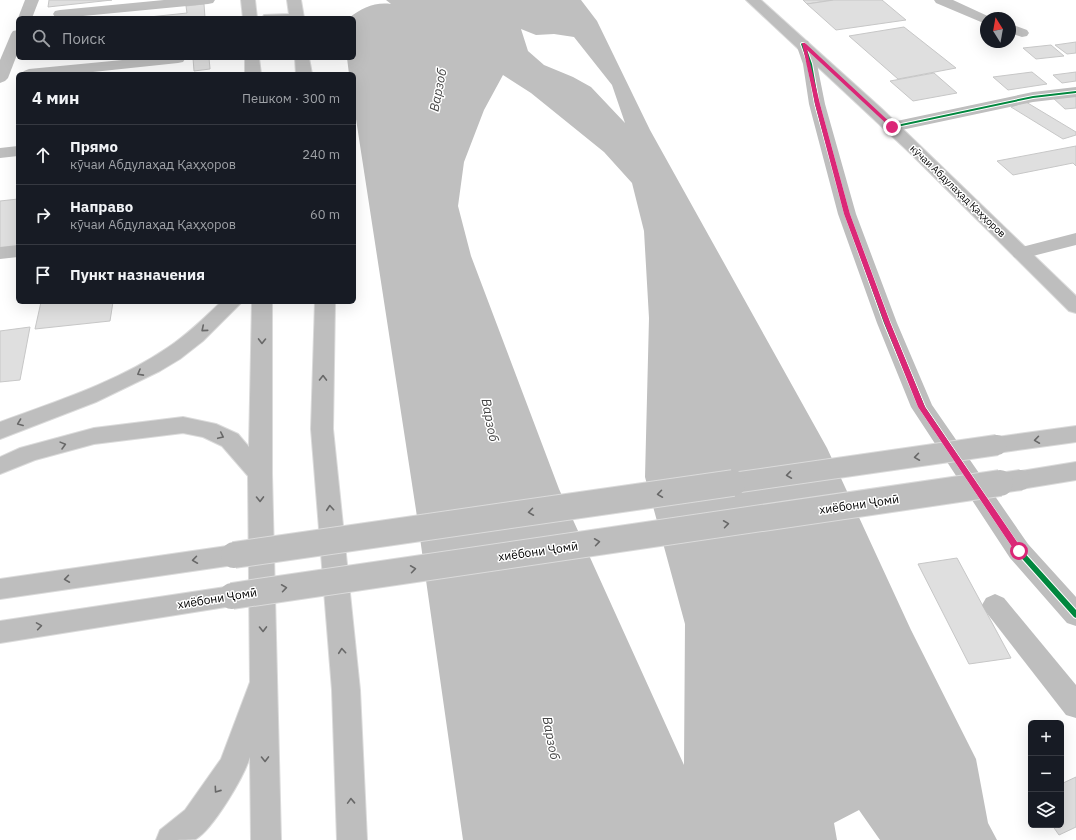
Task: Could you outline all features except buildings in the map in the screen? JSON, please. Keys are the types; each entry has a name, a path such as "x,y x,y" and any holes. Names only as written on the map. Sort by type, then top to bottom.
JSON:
{"main road":[{"path":"26,16 32,0"},
{"path":"60,14 208,0"},
{"path":"248,0 250,16"},
{"path":"294,0 297,16"},
{"name":"кӯчаи Абдулаҳад Қаҳҳоров","path":"753,0 803,44 892,127 1076,307"},
{"path":"941,0 980,16"},
{"path":"16,39 0,77 16,75"},
{"name":"кӯчаи Абдулаҳад Қаҳҳоров","path":"803,44 810,64 817,104 847,214 887,322 922,407 1019,551 1076,615"},
{"path":"49,72 168,60"},
{"path":"252,60 253,72"},
{"path":"302,60 304,72"},
{"path":"892,127 1033,97 1076,92"},
{"path":"0,153 16,151"},
{"path":"1021,253 1076,239"},
{"path":"0,253 16,251"},
{"path":"0,431 117,386 174,354 213,321 230,304"},
{"path":"262,304 260,474 266,840"},
{"path":"325,304 322,429 346,690 352,840"},
{"path":"0,466 28,454 94,436 184,425 208,430 230,440 260,474"},
{"path":"0,589 1076,434"},
{"name":"хиёбони Ҷомӣ","path":"0,632 232,596 1076,471"},
{"path":"995,606 1076,706"},
{"path":"171,840 196,820 233,766 263,677"}],"water":[{"name":"Варзоб","path":"386,0 581,0 597,21 650,130 827,448 911,630 976,759 988,823 997,840 880,840 859,810 834,823 837,840 463,840 416,510 356,119 356,72 349,72 347,60 356,60 356,16 352,16 368,6 391,4","holes":["521,29 536,35 554,34 574,37 612,85 625,123 591,87 573,77 544,65 528,51","503,75 531,93 604,152 632,183 644,231 649,318 645,477 685,624 684,765 559,489 471,256 458,206 464,162 484,110"]}],"cycle path":[{"path":"803,44 810,64 817,104 847,214 887,323 922,407 1019,551 1076,615"},
{"path":"892,127 1033,97 1076,92"}],"route":[{"path":"892,127 803,44 810,64 817,104 847,214 887,322 922,407 1019,551"}]}
